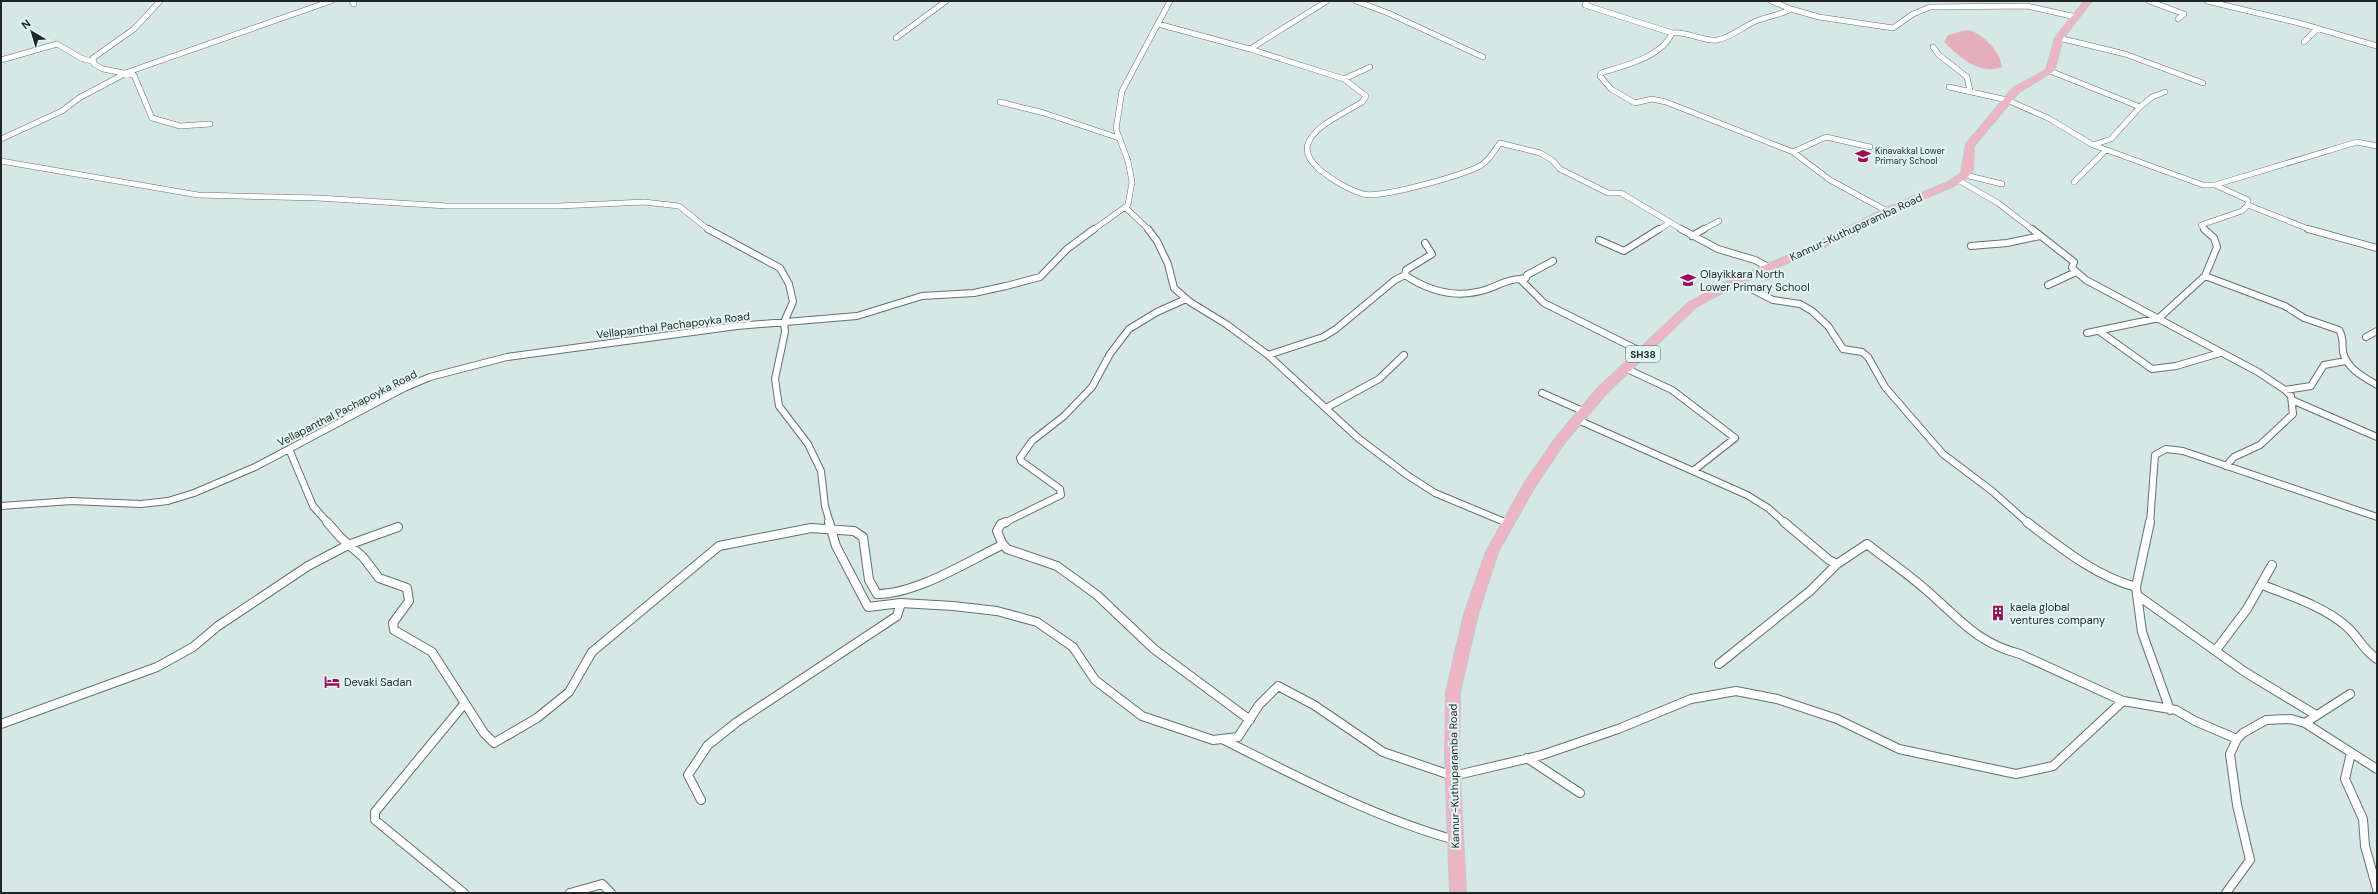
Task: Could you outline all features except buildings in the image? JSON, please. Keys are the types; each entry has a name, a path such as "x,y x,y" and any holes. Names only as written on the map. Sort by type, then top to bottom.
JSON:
{"main road":[{"path":"1962,178 1968,170 1969,146 2016,90 2050,71 2059,38 2088,1"},
{"name":"Kannur-Kuthuparamba Road","path":"1458,893 1452,776 1453,692 1471,614 1492,552 1529,485 1561,439 1581,416 1692,305 1736,281 1819,246 1887,211 1962,178"}],"street":[{"path":"94,62 93,58 134,29 160,1"},
{"path":"1,139 62,111 92,90 128,72 331,1"},
{"path":"896,38 946,1"},
{"path":"1170,1 1122,91 1116,129 1128,161 1132,182 1128,205 1126,208 1144,224 1157,241 1168,264 1174,288 1186,299 1226,324 1268,355 1358,438 1435,493 1508,523"},
{"path":"1250,49 1327,1"},
{"path":"1356,1 1386,12 1483,57"},
{"path":"1587,1 1585,5 1624,16 1672,33 1682,32 1716,40 1724,39 1758,20 1780,15 1791,9"},
{"path":"1771,1 1791,9 1819,17 1893,28 1913,14 1930,6 2027,6 2076,17"},
{"path":"2149,1 2184,14 2178,19"},
{"path":"2207,1 2377,46"},
{"path":"1158,24 1250,49 1344,79 1366,96 1366,99 1321,128 1309,142 1306,150 1307,157 1318,169 1363,194 1369,196 1397,190 1481,166 1500,143 1546,156 1560,169 1608,193 1621,193 1668,224 1718,249 1755,260 1768,267"},
{"path":"2304,42 2317,29"},
{"path":"1672,33 1669,40 1642,60 1601,73 1600,76 1603,82 1615,92 1635,103 1652,99 1666,102 1793,152 1830,180 1887,211"},
{"path":"2059,38 2125,54 2203,82"},
{"path":"1,60 57,44 81,58 94,62 98,66 110,70 128,72 134,75 152,118 168,126 192,127 210,124"},
{"path":"1933,47 1939,55 1966,77 1970,90"},
{"path":"1344,79 1370,67"},
{"path":"2050,71 2140,107"},
{"path":"1950,87 1970,90 2007,100 2048,118 2093,145 2203,185 2215,185 2239,176 2357,142 2367,142 2377,146"},
{"path":"2093,145 2111,139 2140,107 2152,97 2165,92"},
{"path":"1000,102 1044,113 1119,138"},
{"path":"1793,152 1826,137 1870,147"},
{"path":"2074,182 2106,150"},
{"path":"1,161 198,195 318,198 446,206 559,206 644,202 679,206 710,231 780,268 789,284 793,302 784,322 785,332 775,379 779,406 808,444 820,471 825,506 836,546 868,607 901,604 953,606 997,611 1037,622 1073,647 1095,680 1142,716 1213,740 1238,737 1259,705 1278,686 1314,705 1383,752 1452,776 1527,758 1618,729 1691,699 1736,691 1777,700 1837,719 1899,749 2016,774 2053,766 2123,701"},
{"path":"1962,178 2002,184"},
{"path":"1962,178 1998,203 2074,262 2072,268 2076,272 2220,353 2258,372 2285,390 2291,396 2293,414 2285,423 2260,445 2234,457 2226,466"},
{"path":"2215,185 2248,200 2248,205"},
{"path":"2248,205 2306,229 2377,248"},
{"path":"2087,333 2159,318 2205,276 2218,245 2214,239 2203,231 2201,225 2242,211 2248,205"},
{"name":"Vellapanthal Pachapoyka Road","path":"1,506 71,501 141,504 168,501 194,493 248,470 404,388 430,377 506,357 609,342 784,322 857,316 922,296 974,293 1040,277 1067,249 1126,208"},
{"path":"1692,236 1718,220"},
{"path":"1599,240 1624,251 1668,224"},
{"path":"1971,246 2007,243 2040,236"},
{"path":"1268,355 1323,337 1336,329 1353,313 1395,280 1405,275 1406,270 1432,254 1426,243"},
{"path":"1405,275 1415,283 1445,293 1475,293 1507,280 1526,278 1527,275 1553,261"},
{"path":"2048,285 2076,272"},
{"path":"2205,276 2284,306 2304,318 2339,330 2343,334 2343,350 2346,361 2356,373 2377,385"},
{"path":"1520,279 1534,295 1544,303 1644,353"},
{"path":"1736,281 1773,300 1800,304 1812,311 1828,326 1843,349 1862,352 1868,356 1885,387 1943,454 1992,491 2015,513 2064,550 2114,581 2136,591 2273,691 2316,715"},
{"path":"1186,299 1157,312 1129,329 1101,369 1092,387 1064,416 1032,441 1020,458 1021,461 1060,489 1061,495 1001,524 997,531 1002,543 1007,549 1057,566 1097,596 1154,650 1250,720"},
{"path":"2366,337 2377,330"},
{"path":"2099,331 2152,369 2176,366 2220,353"},
{"path":"1326,408 1379,379 1404,355"},
{"path":"2285,390 2311,386 2324,365 2346,361"},
{"path":"1627,369 1672,390 1734,438 1693,471"},
{"path":"1542,393 1581,416 1693,471 1742,493 1768,508 1829,560 1837,564"},
{"path":"2292,400 2377,437"},
{"path":"289,449 314,506 348,545 363,556 379,578 407,588 409,601 393,624 394,630 432,652 484,733 494,743 504,739 537,718 569,692 592,652 719,546 811,528 854,531 863,537 869,580 877,594 884,596 904,590 967,562 1002,543"},
{"path":"2170,710 2142,632 2136,591 2151,518 2155,455 2166,449 2183,451 2377,517"},
{"path":"1,724 175,659 218,626 308,566 348,545 398,527"},
{"path":"1719,664 1810,591 1837,564 1867,544 1925,589 1972,633 2004,650 2020,654 2089,684 2123,701 2176,710 2237,739"},
{"path":"2216,650 2231,634 2262,585 2272,565"},
{"path":"2262,585 2305,603 2342,622 2356,635 2365,652 2377,659"},
{"path":"701,800 688,775 708,745 822,664 897,616 901,604"},
{"path":"2305,723 2350,694"},
{"path":"464,893 376,820 375,812 466,703"},
{"path":"2226,893 2250,860 2237,805 2230,754 2237,739 2255,725 2266,720 2291,719 2305,723 2377,769"},
{"path":"1222,739 1390,819 1419,831 1455,840"},
{"path":"2351,753 2345,780 2363,819 2365,846 2377,889"},
{"path":"1527,758 1580,793"},
{"path":"570,893 602,884 611,893"}],"shaded area":[{"path":"1967,30 1979,35 1990,44 1998,55 2002,67 1985,69 1977,67 1956,53 1944,42 1948,35"}],"place":[{"name":"Kinavakkal Lower Primary School","path":"1863,156"},
{"name":"Olayikkara North Lower Primary School","path":"1688,280"},
{"name":"kaela global ventures company","path":"1998,613"},
{"name":"Devaki Sadan","path":"332,682"}]}
